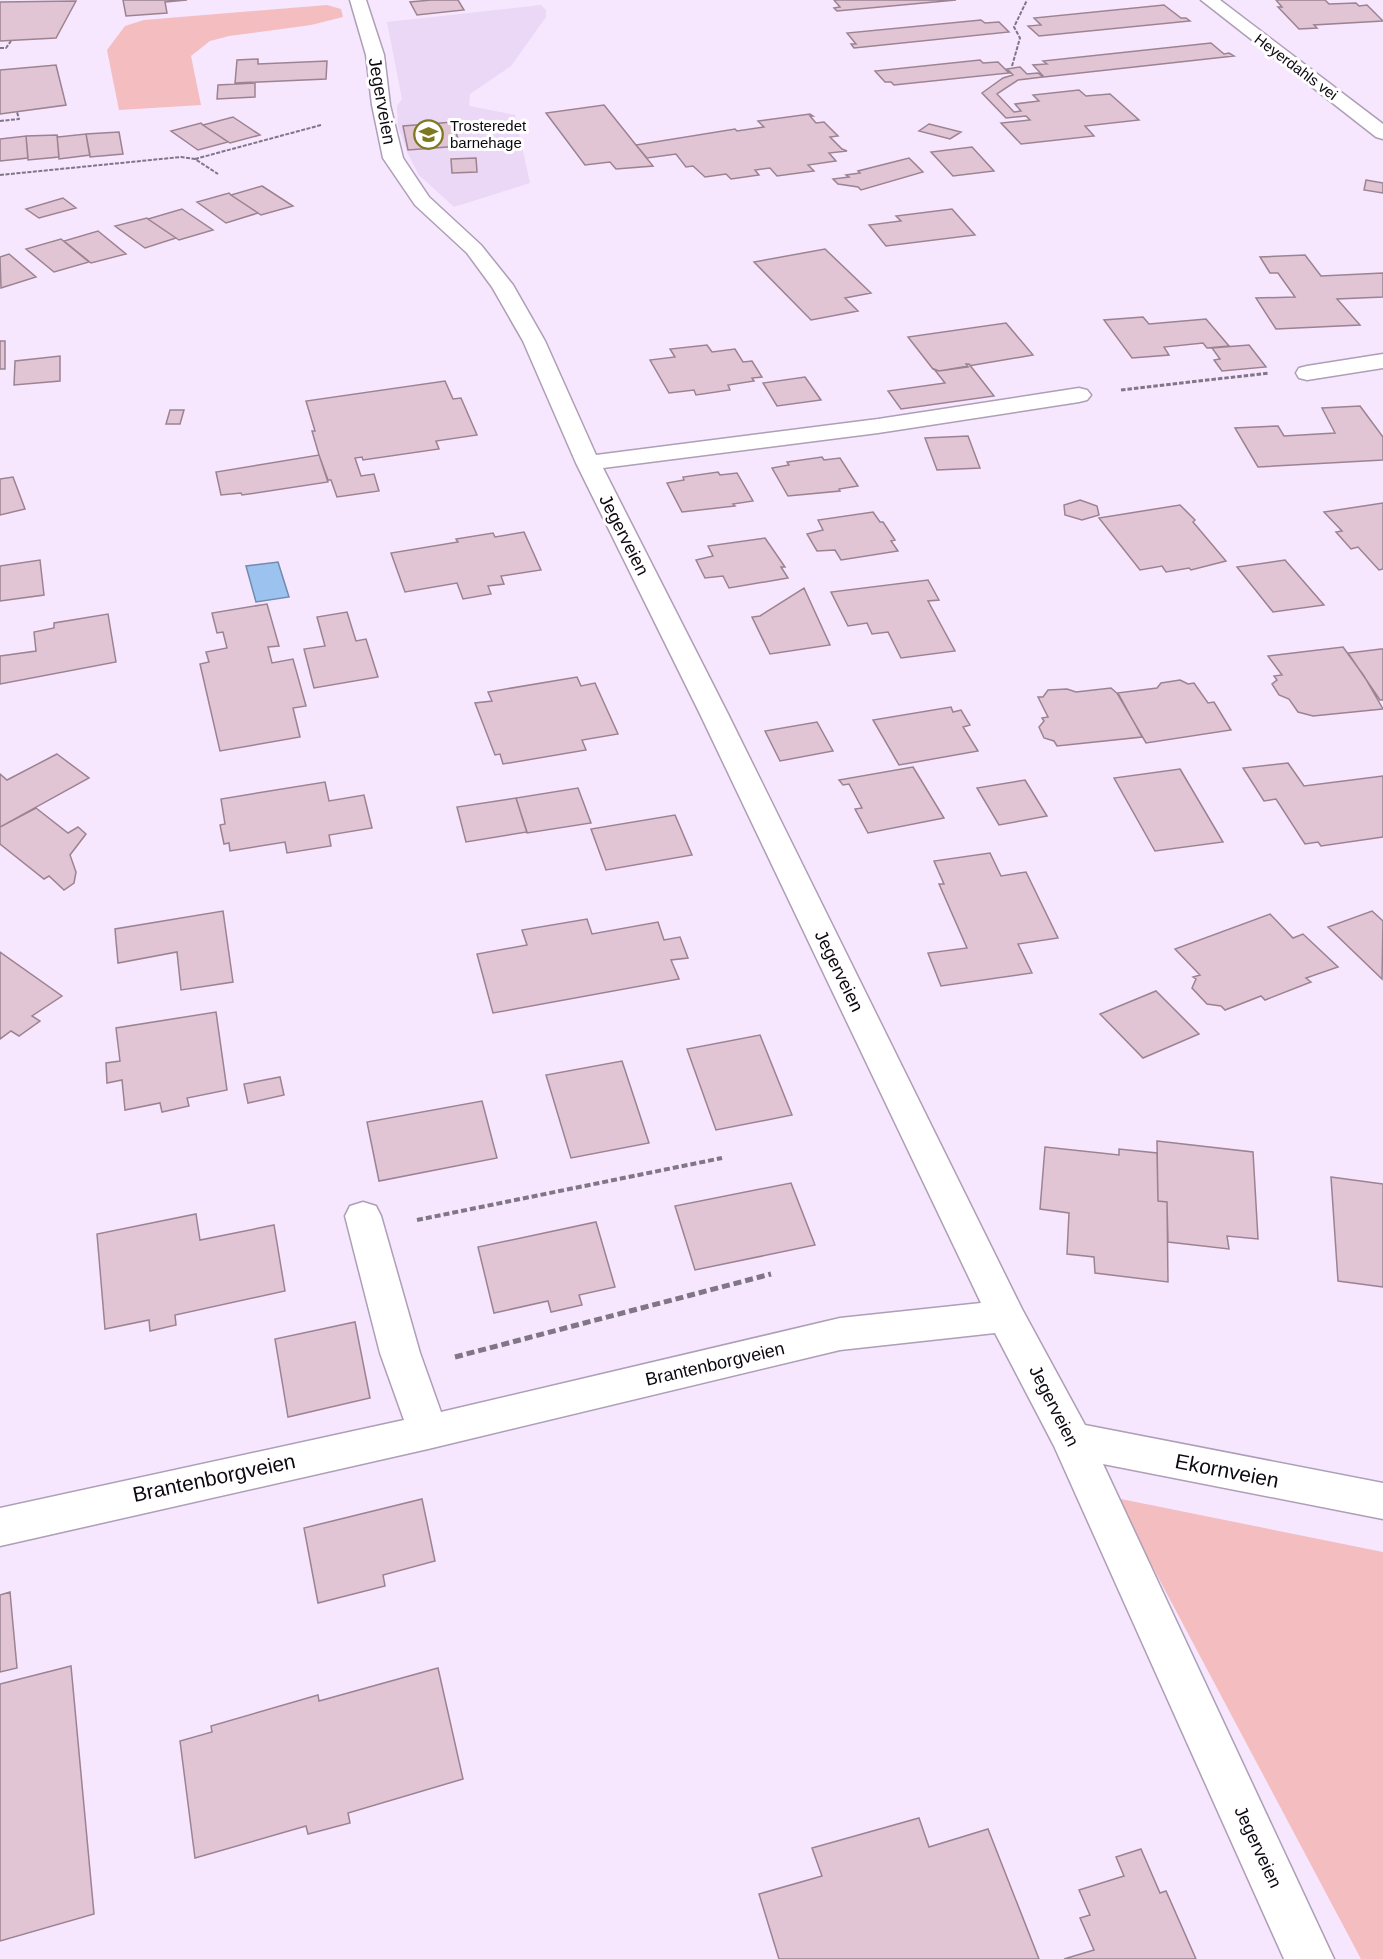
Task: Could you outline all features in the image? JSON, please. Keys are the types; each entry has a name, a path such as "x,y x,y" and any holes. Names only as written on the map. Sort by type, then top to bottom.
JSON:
{"street":[{"name":"Jegerveien","path":"358,0 375,55 381,105 393,158 422,201 474,249 502,285 534,341 588,463 724,735 1006,1316 1072,1440 1309,1959"},
{"name":"Heyerdahls vei","path":"1209,0 1383,133"},
{"path":"1306,373 1383,362"},
{"path":"588,463 886,425 1079,395"},
{"path":"365,1223 405,1368 428,1432"},
{"name":"Brantenborgveien","path":"0,1527 428,1432 840,1334 1006,1316"},
{"name":"Ekornveien","path":"1072,1440 1383,1501"}],"path":[{"path":"1012,66 1020,38 1014,27 1027,0"},
{"path":"0,48 6,48 11,40"},
{"path":"0,121 19,119 17,112"},
{"path":"0,175 166,157 195,159 321,125"},
{"path":"195,159 218,174"},
{"path":"1079,395 1266,373 1306,373"},
{"path":"365,1223 722,1158"},
{"path":"405,1368 480,1351 771,1274"}],"shaded area":[{"path":"327,5 341,9 343,17 311,25 229,36 210,41 191,56 201,105 119,110 107,50 125,26 144,20"},
{"path":"541,5 546,10 546,17 511,66 470,94 469,106 515,115 530,183 454,207 419,175 408,154 398,126 397,106 402,99 387,22"},
{"path":"1116,1498 1383,1552 1383,1959 1361,1959"}],"water":[{"path":"278,562 289,597 256,602 246,566"}],"building":[{"path":"123,0 187,0 165,2 167,13 126,16"},
{"path":"458,0 464,10 417,15 410,2"},
{"path":"834,0 956,0 837,11 834,8 840,7"},
{"path":"1276,0 1325,0 1329,4 1367,5 1383,21 1314,25 1317,28 1299,29 1278,7 1282,7"},
{"path":"76,1 56,38 0,41 0,2"},
{"path":"1164,5 1181,18 1190,21 1039,36 1028,26 1041,25 1034,18"},
{"path":"981,20 985,23 999,22 1009,32 854,48 851,44 856,44 847,33"},
{"path":"1211,43 1224,54 1229,53 1234,56 1044,77 1033,65 1047,64 1043,61"},
{"path":"258,59 258,64 327,61 326,79 235,83 237,60"},
{"path":"980,60 983,63 998,62 1009,73 894,85 891,82 885,82 875,71"},
{"path":"56,65 66,105 0,114 0,70"},
{"path":"1020,67 1027,74 1038,73 1043,77 1018,80 997,94 1014,112 1021,111 1015,104 1039,101 1033,95 1079,90 1086,96 1110,94 1139,120 1085,126 1094,136 1021,144 1001,123 1030,120 1026,116 1006,118 982,93 1003,78 1013,75 1007,69"},
{"path":"255,83 255,97 217,99 218,85"},
{"path":"604,105 653,166 616,169 610,162 585,165 546,113"},
{"path":"810,114 816,123 824,122 838,136 830,137 847,151 829,153 836,161 808,165 814,171 777,176 770,168 755,170 759,175 731,179 726,174 705,177 693,166 686,167 676,154 647,158 636,145 735,129 737,131 764,127 758,121"},
{"path":"233,117 260,135 230,143 203,125"},
{"path":"453,122 460,146 408,150 403,126"},
{"path":"201,123 228,142 198,150 171,131"},
{"path":"929,124 961,132 950,139 919,131"},
{"path":"119,132 123,154 90,157 86,134"},
{"path":"86,134 90,155 59,159 57,135 58,137"},
{"path":"57,135 59,157 28,160 26,136"},
{"path":"26,136 28,158 0,161 0,139"},
{"path":"972,147 994,171 953,176 931,152"},
{"path":"476,158 477,172 452,173 451,159"},
{"path":"909,158 923,172 861,190 858,187 838,184 833,179 849,177 846,175"},
{"path":"1366,180 1383,183 1383,193 1364,190"},
{"path":"262,186 293,206 261,215 231,195"},
{"path":"229,193 258,213 226,223 197,202"},
{"path":"63,198 76,208 39,218 26,209"},
{"path":"182,209 213,230 179,240 148,219"},
{"path":"952,209 975,235 886,246 869,225 901,221 896,216"},
{"path":"147,218 176,238 145,248 115,226"},
{"path":"98,231 126,254 91,263 64,241"},
{"path":"61,239 89,262 54,272 26,249"},
{"path":"825,249 871,293 845,298 858,311 811,320 754,262"},
{"path":"9,254 36,277 1,288 0,257"},
{"path":"1305,255 1321,276 1383,273 1383,297 1337,299 1360,325 1276,329 1256,298 1295,297 1278,273 1270,273 1260,257"},
{"path":"1143,317 1149,324 1206,319 1229,346 1207,348 1203,343 1164,347 1169,355 1132,358 1104,320"},
{"path":"1006,323 1033,355 939,371 933,369 908,337"},
{"path":"0,341 5,341 5,369 0,369"},
{"path":"707,345 712,352 735,349 743,362 752,361 762,377 752,378 754,381 728,385 730,390 696,395 694,390 669,393 650,360 675,357 670,349"},
{"path":"1249,345 1266,367 1222,371 1214,360 1220,359 1212,348"},
{"path":"60,356 60,381 14,385 15,361"},
{"path":"966,364 969,364 994,396 901,409 888,391 945,383 934,369 939,371 968,367"},
{"path":"805,377 821,400 777,406 763,383"},
{"path":"445,381 453,399 461,398 477,435 436,441 439,449 363,460 362,457 355,458 361,476 374,474 379,491 337,497 319,455 306,401"},
{"path":"1360,406 1383,437 1383,460 1258,467 1235,428 1278,426 1284,436 1335,433 1322,408"},
{"path":"170,410 184,410 180,424 166,424"},
{"path":"968,436 980,468 937,470 925,438"},
{"path":"319,455 328,482 242,495 241,493 221,495 216,472"},
{"path":"822,457 824,460 840,458 858,486 839,489 840,491 788,496 772,468 789,465 787,462"},
{"path":"718,472 720,475 737,473 753,501 733,504 735,506 682,512 667,483 684,480 683,477"},
{"path":"13,477 25,509 0,515 0,479"},
{"path":"1080,500 1097,506 1099,515 1082,520 1065,515 1064,505"},
{"path":"1383,503 1383,569 1379,570 1358,547 1351,549 1336,532 1342,531 1324,512"},
{"path":"1180,505 1195,520 1193,522 1226,561 1191,570 1189,568 1166,572 1162,566 1140,570 1099,518"},
{"path":"873,512 895,540 891,541 898,551 841,560 835,550 817,551 807,534 823,530 818,520"},
{"path":"524,532 541,570 501,576 504,584 488,586 491,594 463,599 457,583 405,592 391,553 458,542 456,539 493,533 495,537"},
{"path":"765,538 785,567 781,567 788,578 729,588 723,576 705,578 696,560 713,556 708,546"},
{"path":"40,560 44,595 0,601 0,566"},
{"path":"1285,560 1324,605 1273,612 1237,567"},
{"path":"928,580 939,600 928,601 955,651 901,658 888,632 872,634 867,623 848,626 831,592"},
{"path":"804,588 830,645 770,654 752,617 760,616"},
{"path":"267,604 279,646 268,647 272,663 293,659 306,706 293,708 300,737 220,751 200,664 209,662 206,652 227,648 223,632 217,633 212,613"},
{"path":"347,612 356,641 366,639 378,677 314,688 304,649 325,646 317,617"},
{"path":"108,614 116,662 0,684 0,656 36,651 34,632 54,628 54,623"},
{"path":"1343,647 1364,676 1383,709 1313,716 1298,712 1289,699 1279,695 1272,684 1277,680 1274,676 1282,675 1268,656"},
{"path":"1383,649 1383,700 1380,700 1348,653"},
{"path":"577,677 581,686 595,683 618,734 582,740 586,750 503,764 500,754 495,755 475,703 492,701 488,692"},
{"path":"1180,680 1188,684 1194,683 1208,703 1214,702 1231,730 1146,743 1117,693 1157,688 1161,683"},
{"path":"1111,688 1119,695 1142,737 1057,746 1054,741 1044,738 1039,727 1044,721 1042,718 1048,717 1038,697 1043,697 1048,690 1067,689 1076,692"},
{"path":"951,707 953,712 961,710 970,725 963,727 978,751 899,765 873,720"},
{"path":"817,722 833,751 780,761 765,731"},
{"path":"57,754 89,778 0,827 0,774 7,780"},
{"path":"1288,763 1304,786 1383,776 1383,837 1321,846 1318,842 1305,844 1276,799 1264,801 1243,768"},
{"path":"913,767 944,818 868,833 855,809 862,808 849,784 843,785 839,780"},
{"path":"1180,769 1223,842 1155,851 1114,778"},
{"path":"1025,780 1047,816 999,825 977,788"},
{"path":"325,782 329,801 364,795 372,828 329,835 331,846 287,853 285,842 230,851 229,843 224,844 220,825 225,824 221,799"},
{"path":"578,788 591,823 527,833 516,798"},
{"path":"516,798 527,832 466,842 457,807"},
{"path":"36,808 68,833 78,827 86,834 70,855 76,872 74,883 64,890 49,876 44,879 0,844 0,827"},
{"path":"675,815 692,855 606,870 591,829"},
{"path":"990,853 1001,876 1026,872 1058,938 1018,944 1032,973 941,986 928,953 967,948 939,884 944,884 934,861"},
{"path":"223,911 233,982 181,990 177,952 118,963 115,929"},
{"path":"1372,911 1383,921 1382,979 1328,927"},
{"path":"1270,914 1293,938 1303,934 1338,967 1306,978 1311,982 1265,1000 1261,996 1225,1010 1221,1006 1207,1004 1192,988 1196,979 1193,977 1200,975 1175,949"},
{"path":"587,919 592,934 658,922 664,940 680,937 688,958 671,960 679,979 493,1013 477,954 527,945 522,930"},
{"path":"0,952 62,996 32,1016 40,1021 19,1036 11,1031 0,1039"},
{"path":"1156,991 1199,1034 1143,1058 1100,1014"},
{"path":"216,1012 227,1090 187,1098 189,1106 162,1112 160,1103 125,1110 122,1080 107,1083 106,1063 120,1061 116,1028"},
{"path":"760,1035 792,1115 716,1130 687,1049"},
{"path":"622,1061 649,1143 571,1158 546,1075"},
{"path":"280,1077 284,1095 248,1103 244,1084"},
{"path":"482,1101 497,1158 379,1181 367,1122"},
{"path":"1157,1141 1253,1152 1258,1239 1227,1236 1229,1249 1168,1242 1167,1202 1158,1201"},
{"path":"1045,1147 1119,1155 1119,1149 1157,1153 1158,1201 1167,1202 1168,1282 1095,1273 1094,1257 1067,1254 1069,1213 1040,1209"},
{"path":"1331,1177 1383,1184 1383,1287 1338,1281"},
{"path":"791,1183 815,1245 695,1270 675,1206"},
{"path":"196,1214 200,1240 274,1225 285,1291 175,1315 176,1325 150,1331 149,1320 105,1329 97,1234"},
{"path":"596,1222 615,1287 579,1295 582,1305 551,1312 548,1301 494,1313 478,1247"},
{"path":"355,1322 370,1398 288,1417 275,1339"},
{"path":"422,1499 435,1561 383,1575 385,1586 318,1603 304,1528"},
{"path":"10,1592 17,1668 0,1672 0,1595"},
{"path":"71,1666 94,1914 0,1941 0,1684"},
{"path":"438,1668 463,1779 348,1813 350,1823 308,1834 306,1826 195,1858 180,1741 212,1732 211,1726 318,1695 319,1701"},
{"path":"919,1818 929,1847 988,1829 1039,1959 779,1959 759,1894 822,1876 812,1848"},
{"path":"1141,1849 1160,1893 1166,1891 1196,1959 1064,1959 1094,1950 1080,1918 1090,1915 1079,1890 1124,1876 1116,1857"}],"place":[{"name":"Trosteredet barnehage","path":"429,135"}]}
